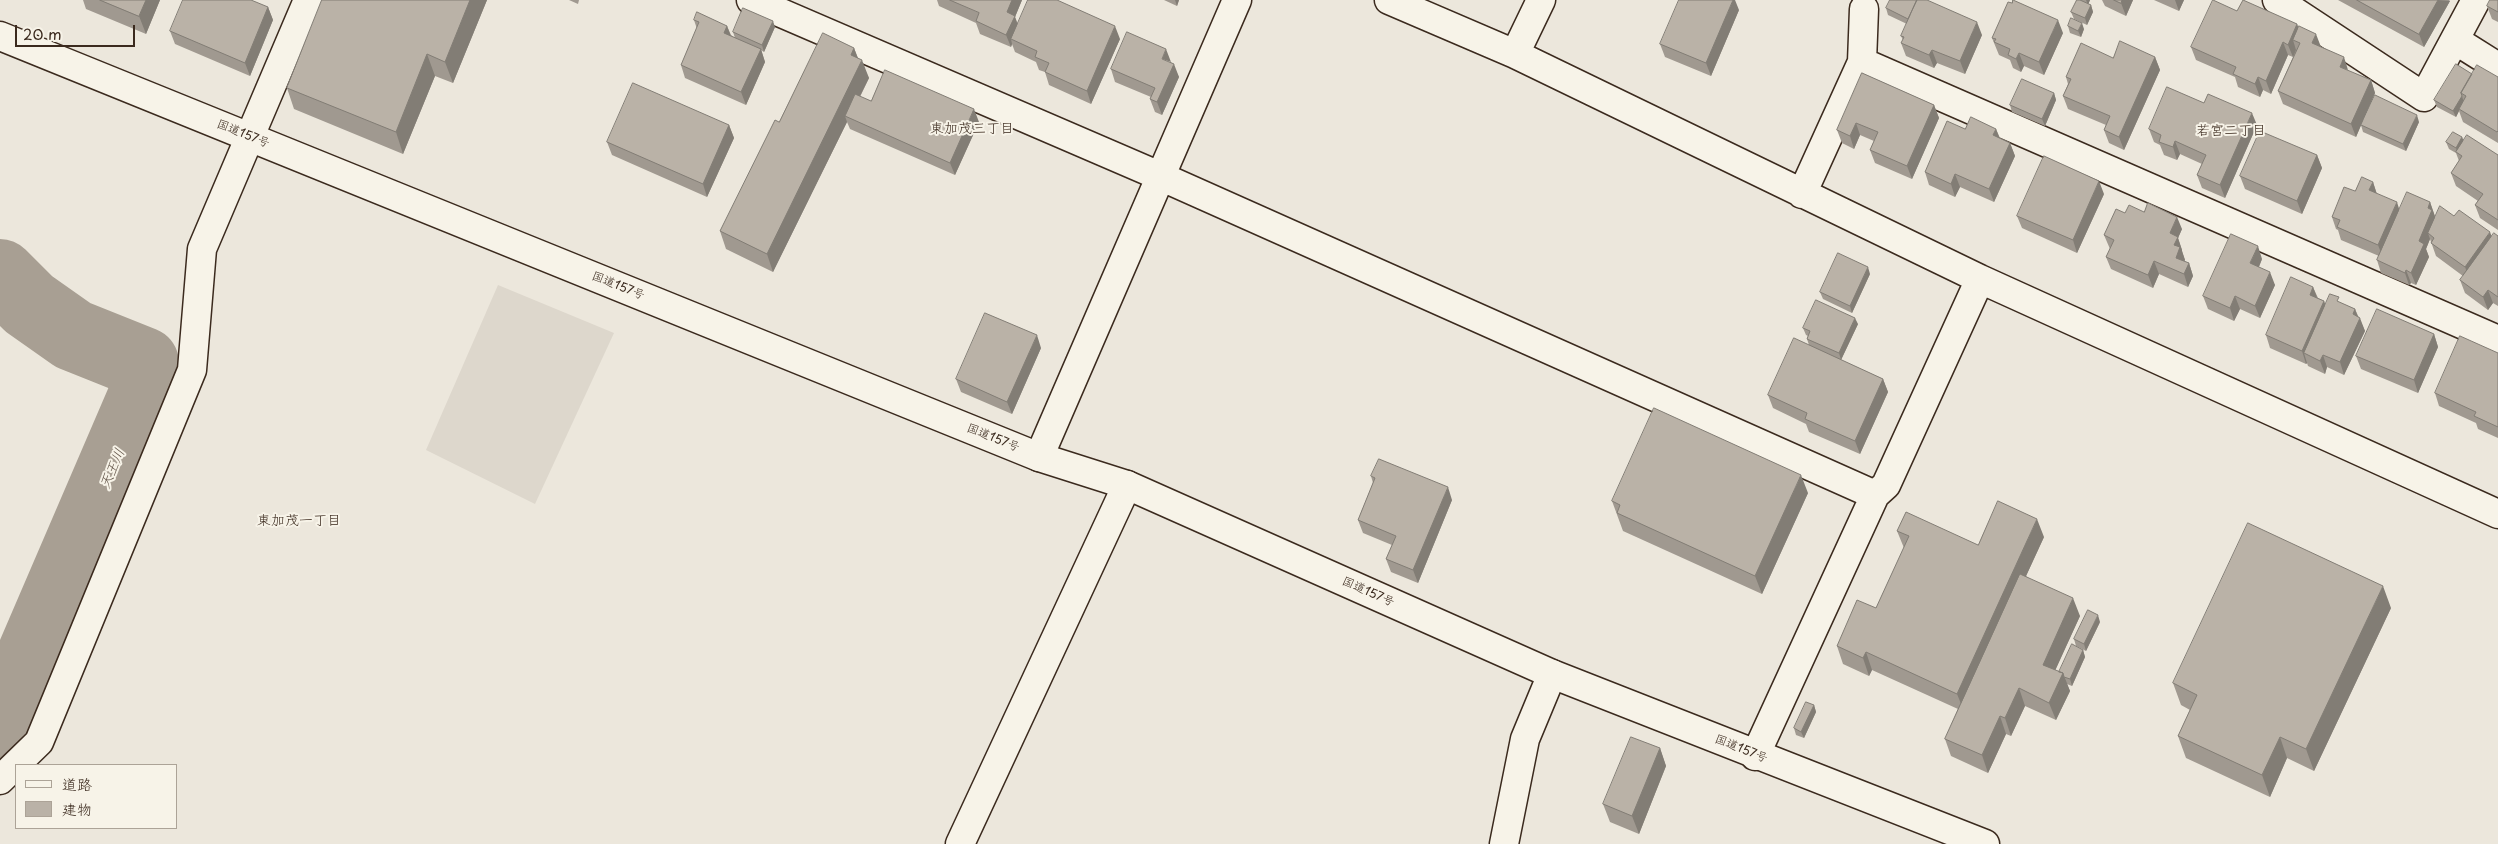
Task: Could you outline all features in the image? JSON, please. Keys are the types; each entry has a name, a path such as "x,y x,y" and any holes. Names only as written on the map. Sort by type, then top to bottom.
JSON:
{"main road":[{"path":"16,764 39,742 192,370 202,249 308,0"},
{"path":"751,0 1162,177 1874,495"},
{"path":"1039,457 1162,177 1237,0"},
{"path":"1389,0 1515,54 1980,279 2498,514"},
{"path":"1515,54 1541,0"},
{"path":"2277,0 2424,97 2476,0"},
{"path":"1802,194 1862,62 1859,3"},
{"name":"国道157号","path":"0,36 1039,457 1127,485 1552,674 1756,756 1985,844"},
{"path":"2455,40 2498,67"},
{"path":"1862,62 2498,340"},
{"path":"1756,756 1874,495 1886,485 1980,279"},
{"path":"960,844 1127,485"},
{"path":"1504,844 1525,739 1552,674"},
{"path":"0,780 15,765"}],"shaded area":[{"path":"498,285 614,333 535,504 426,450"}],"building":[{"path":"100,0 146,0 139,16"},
{"path":"183,0 251,0 268,7 245,63 170,31"},
{"path":"322,0 470,0 445,62 427,54 396,132 287,88"},
{"path":"950,0 1012,0 1007,12 1015,16 1006,35 976,21 979,13"},
{"path":"1028,0 1057,0 1115,26 1087,91 1045,72 1049,63 1035,57 1037,51 1011,39"},
{"path":"1679,0 1733,0 1706,63 1660,44"},
{"path":"1890,0 1917,0 1908,19 1886,8"},
{"path":"1917,0 1927,0 1977,22 1960,61 1932,50 1929,55 1901,43 1904,37 1901,36"},
{"path":"2013,0 2058,20 2039,62 2019,53 2016,59 2008,55 2010,49 1994,42 1996,39 1992,38 2008,2 2012,3"},
{"path":"2077,0 2091,5 2085,18 2071,12"},
{"path":"2213,0 2237,11 2243,0 2297,24 2288,45 2283,42 2266,81 2258,77 2255,84 2233,74 2236,67 2191,47"},
{"path":"2357,0 2438,0 2419,34"},
{"path":"2490,0 2498,0 2498,12 2487,6"},
{"path":"743,8 773,21 762,45 733,32"},
{"path":"697,12 727,26 724,33 761,49 741,92 681,65 699,22 694,20"},
{"path":"2071,18 2082,23 2078,31 2068,26"},
{"path":"2299,26 2316,34 2312,43 2344,57 2340,67 2371,80 2351,124 2278,91 2300,43 2293,40"},
{"path":"1127,32 1166,49 1162,59 1174,64 1157,102 1150,99 1155,88 1111,69"},
{"path":"823,33 854,48 851,55 862,60 767,254 720,231 775,120 779,122"},
{"path":"2120,41 2155,57 2119,137 2104,130 2110,116 2063,96 2071,79 2066,77 2081,43 2113,58"},
{"path":"2456,64 2472,74 2453,111 2434,100"},
{"path":"2477,65 2498,77 2497,132 2459,109 2466,96 2461,93"},
{"path":"885,70 974,109 950,163 845,116 855,94 871,101"},
{"path":"1862,73 1934,105 1907,166 1870,150 1878,132 1856,123 1850,136 1837,130"},
{"path":"2022,79 2054,93 2042,119 2010,105"},
{"path":"633,83 729,125 703,184 607,142"},
{"path":"2167,87 2204,103 2208,94 2252,113 2220,185 2197,175 2206,155 2175,141 2173,147 2159,142 2161,135 2149,129"},
{"path":"2375,95 2417,115 2403,144 2361,125"},
{"path":"1971,117 1996,129 1993,135 2010,143 1989,189 1955,174 1951,184 1925,172 1947,121 1965,129"},
{"path":"2260,131 2317,155 2297,201 2240,176"},
{"path":"2453,132 2462,137 2456,148 2446,142"},
{"path":"2467,135 2498,155 2498,220 2475,205 2483,194 2451,173 2462,156 2456,152"},
{"path":"2044,156 2099,181 2073,240 2017,216"},
{"path":"2362,177 2373,182 2369,190 2397,202 2378,245 2337,227 2340,220 2332,217 2344,187 2355,191"},
{"path":"2407,192 2430,202 2428,208 2432,210 2419,241 2424,244 2411,273 2406,270 2405,273 2377,260"},
{"path":"2148,203 2177,217 2170,233 2178,237 2174,245 2180,247 2176,258 2189,263 2184,274 2154,261 2148,275 2106,257 2114,240 2104,235 2116,209 2125,213 2129,205 2144,212"},
{"path":"2440,206 2454,216 2459,210 2490,232 2465,267 2431,243 2434,238 2428,233"},
{"path":"2494,233 2498,236 2498,297 2488,290 2483,297 2460,280"},
{"path":"2231,234 2258,246 2250,263 2270,272 2255,306 2235,296 2230,308 2203,296"},
{"path":"1838,253 1868,267 1850,306 1820,292"},
{"path":"2291,277 2313,287 2310,295 2324,301 2302,351 2266,335"},
{"path":"2330,294 2339,297 2337,301 2355,309 2353,314 2360,318 2340,362 2323,355 2320,361 2304,353"},
{"path":"1816,300 1855,318 1839,353 1807,339 1810,331 1803,328"},
{"path":"2377,309 2434,334 2414,380 2356,356"},
{"path":"985,313 1037,335 1007,402 956,379"},
{"path":"2460,336 2498,353 2498,427 2474,416 2476,412 2435,393"},
{"path":"1794,338 1883,379 1855,441 1805,419 1807,413 1768,395"},
{"path":"1654,408 1801,475 1755,576 1617,513 1620,505 1612,501"},
{"path":"1379,459 1448,487 1413,570 1386,559 1396,536 1358,520 1375,478 1371,476"},
{"path":"1998,501 2037,519 1957,694 1866,652 1863,658 1837,646 1857,600 1876,608 1909,536 1897,531 1906,512 1978,545"},
{"path":"2248,523 2383,586 2306,749 2280,737 2262,775 2178,736 2197,695 2173,683"},
{"path":"2020,574 2073,598 2043,665 2063,673 2049,703 2019,688 2005,718 2000,716 1982,755 1945,739"},
{"path":"2088,610 2098,615 2084,644 2074,639"},
{"path":"2072,644 2083,650 2070,679 2064,677 2063,673 2059,672"},
{"path":"1806,702 1814,705 1801,732 1794,728"},
{"path":"1631,737 1660,748 1632,816 1603,804"}],"waterway":[{"name":"天王川","path":"0,275 29,304 73,335 143,363 148,387 0,731"}],"district":[{"name":"東加茂三丁目","path":"972,129"},
{"name":"若宮二丁目","path":"2231,131"},
{"name":"東加茂一丁目","path":"299,521"}]}
